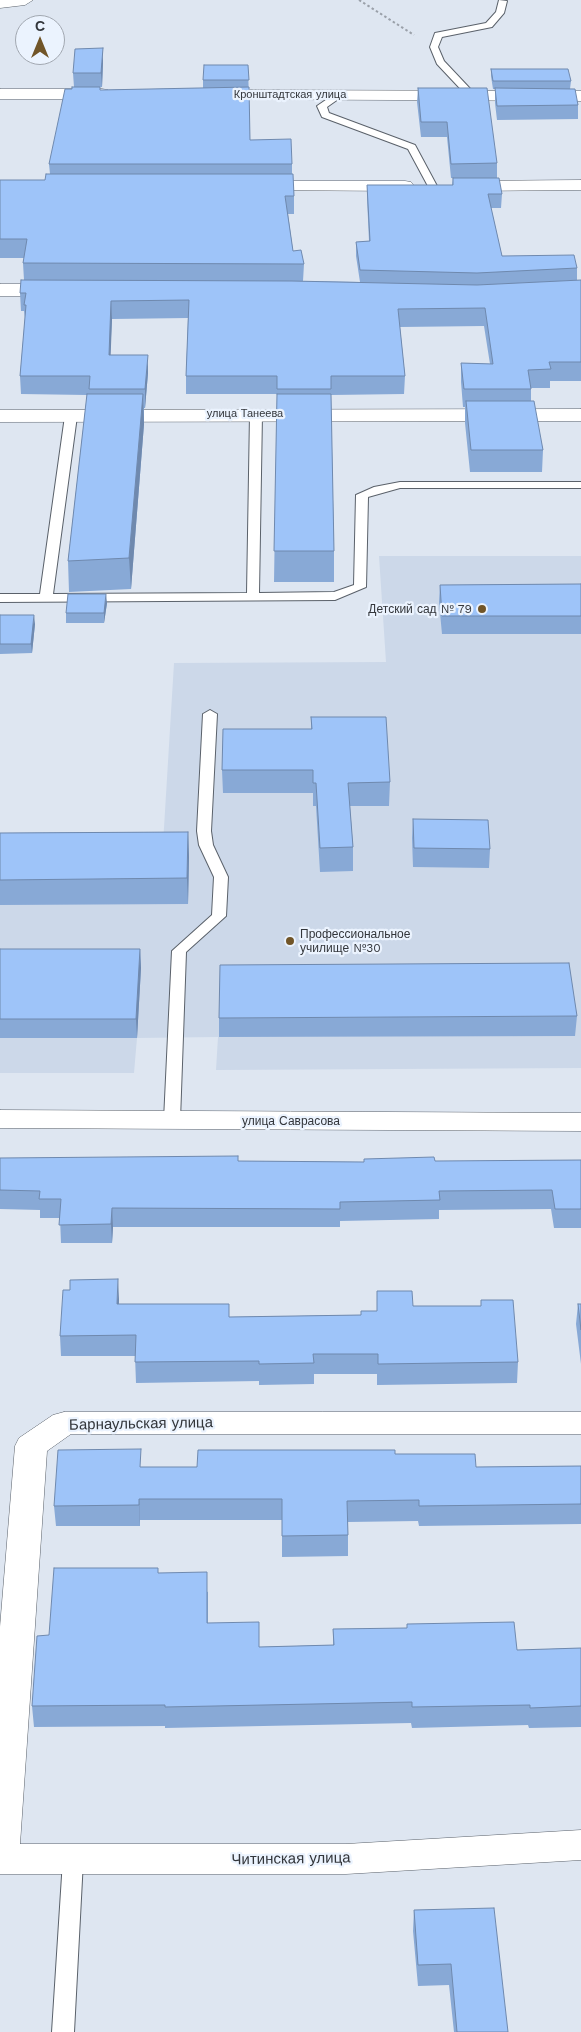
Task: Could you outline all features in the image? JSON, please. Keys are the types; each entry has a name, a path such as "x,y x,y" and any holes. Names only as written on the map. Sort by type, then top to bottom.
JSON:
{"street":[{"path":"0,3 25,0"},
{"path":"0,94 120,94"},
{"name":"Кронштадтская улица","path":"200,95 581,96"},
{"path":"246,186 581,185"},
{"path":"0,290 76,290"},
{"name":"улица Танеева","path":"0,416 256,414 581,415"},
{"name":"улица Саврасова","path":"0,1119 581,1122"},
{"name":"Барнаульская улица","path":"0,1859 31,1446 64,1423 581,1423"},
{"name":"Читинская улица","path":"0,1859 346,1859 581,1844"}],"lane":[{"path":"472,96 440,62 434,47 438,35 489,24 500,13 503,2"},
{"path":"339,95 322,106 325,115 412,147 432,186"},
{"path":"253,596 256,414"},
{"path":"46,598 71,416"},
{"path":"0,598 335,596 360,587 362,495 378,489 400,485 581,485"},
{"path":"172,1120 179,951 219,916 221,877 206,845 204,831 210,714"},
{"path":"62,2032 73,1860"}],"path":[{"path":"359,0 434,47"}],"shaded area":[{"name":"Профессиональное училище №30","path":"379,556 581,556 581,1068 216,1070 218,1037 137,1038 134,1073 0,1073 0,845 163,844 174,663 386,662"}],"building":[{"path":"103,48 101,73 73,73 75,49"},
{"path":"204,65 248,65 249,80 203,80"},
{"path":"491,69 568,69 571,81 493,81"},
{"path":"72,87 100,87 100,90 249,87 250,140 291,139 292,164 49,164 65,89 72,89"},
{"path":"418,88 487,88 497,163 451,164 447,122 421,122"},
{"path":"495,88 575,89 578,105 497,106"},
{"path":"46,174 293,174 294,196 285,196 293,251 301,250 304,264 23,263 27,239 0,239 0,180 45,180"},
{"path":"453,178 499,178 502,194 488,194 502,256 574,255 577,268 477,273 360,270 356,242 370,241 367,185 453,185"},
{"path":"21,280 292,281 477,285 581,280 581,362 549,362 551,369 528,370 531,389 464,389 461,363 493,364 485,308 398,309 405,376 331,376 331,389 277,389 277,376 186,376 189,300 111,301 109,355 148,355 145,389 89,389 90,376 20,376 26,305 24,305 26,293 20,293"},
{"path":"87,394 143,394 129,558 68,561"},
{"path":"277,394 331,394 334,551 274,551"},
{"path":"466,401 534,401 543,450 471,450"},
{"path":"581,584 581,616 442,616 440,585"},
{"path":"68,594 106,594 104,613 66,613"},
{"path":"0,615 34,615 31,644 0,644"},
{"path":"311,717 386,717 390,782 348,783 353,847 320,848 316,783 313,783 313,770 222,770 223,729 312,729"},
{"path":"413,819 488,820 490,849 414,848"},
{"path":"188,832 187,878 0,880 0,833"},
{"path":"0,949 140,949 136,1019 0,1019"},
{"path":"569,963 577,1016 219,1018 220,965"},
{"path":"238,1156 238,1161 364,1162 364,1159 434,1157 435,1161 581,1160 581,1209 555,1209 552,1190 439,1191 440,1200 340,1202 340,1209 112,1208 111,1224 59,1225 61,1199 39,1199 40,1191 0,1190 0,1158"},
{"path":"118,1279 117,1304 229,1304 229,1317 361,1315 361,1311 377,1311 377,1291 412,1291 413,1306 481,1306 481,1300 513,1300 518,1362 378,1364 378,1354 313,1354 314,1363 259,1364 259,1361 135,1362 136,1335 60,1336 63,1290 70,1290 70,1280"},
{"path":"578,1304 581,1304 581,1330"},
{"path":"141,1449 140,1467 197,1467 198,1450 395,1450 395,1454 475,1454 476,1467 581,1466 581,1504 419,1506 419,1500 347,1501 348,1535 282,1536 282,1499 139,1499 139,1505 54,1506 58,1450"},
{"path":"54,1568 158,1568 158,1573 207,1572 207,1623 259,1622 259,1647 334,1645 333,1629 407,1628 407,1624 514,1622 517,1650 581,1648 581,1706 530,1708 530,1705 412,1707 412,1702 165,1707 165,1705 32,1706 37,1636 49,1635"},
{"path":"494,1908 508,2032 457,2032 451,1964 418,1965 414,1910"}],"place":[{"name":"Детский сад № 79","path":"482,609"},
{"name":"Профессиональное училище №30","path":"290,941"}]}
